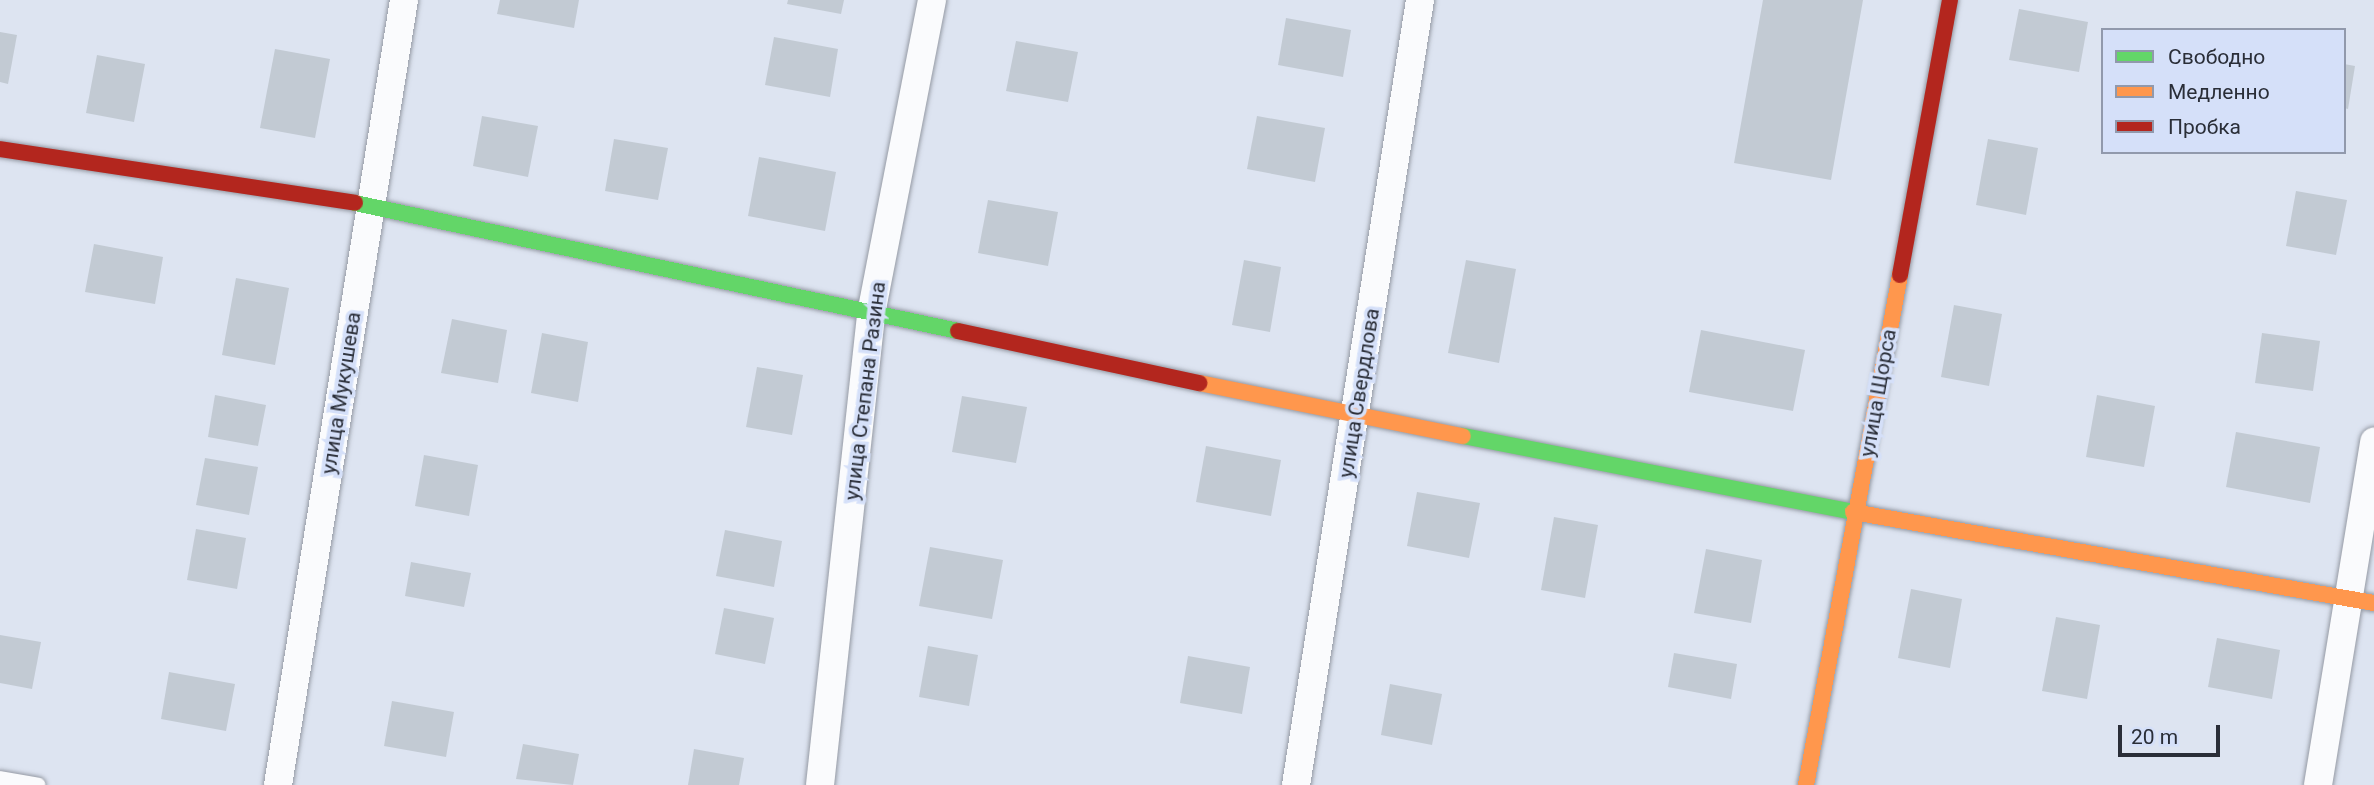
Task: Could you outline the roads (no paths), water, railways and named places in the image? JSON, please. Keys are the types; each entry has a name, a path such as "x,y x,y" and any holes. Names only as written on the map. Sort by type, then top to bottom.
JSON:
{"street":[{"name":"улица Мукушева","path":"278,785 404,0"},
{"name":"улица Степана Разина","path":"820,785 871,314 932,0"},
{"name":"улица Свердлова","path":"1296,785 1420,0"},
{"name":"улица Щорса","path":"1806,785 1950,0"},
{"path":"0,149 372,206 1356,416 1856,512 2362,601"},
{"path":"2318,785 2362,601 2374,442"}],"lane":[{"path":"0,778 38,785"}]}
